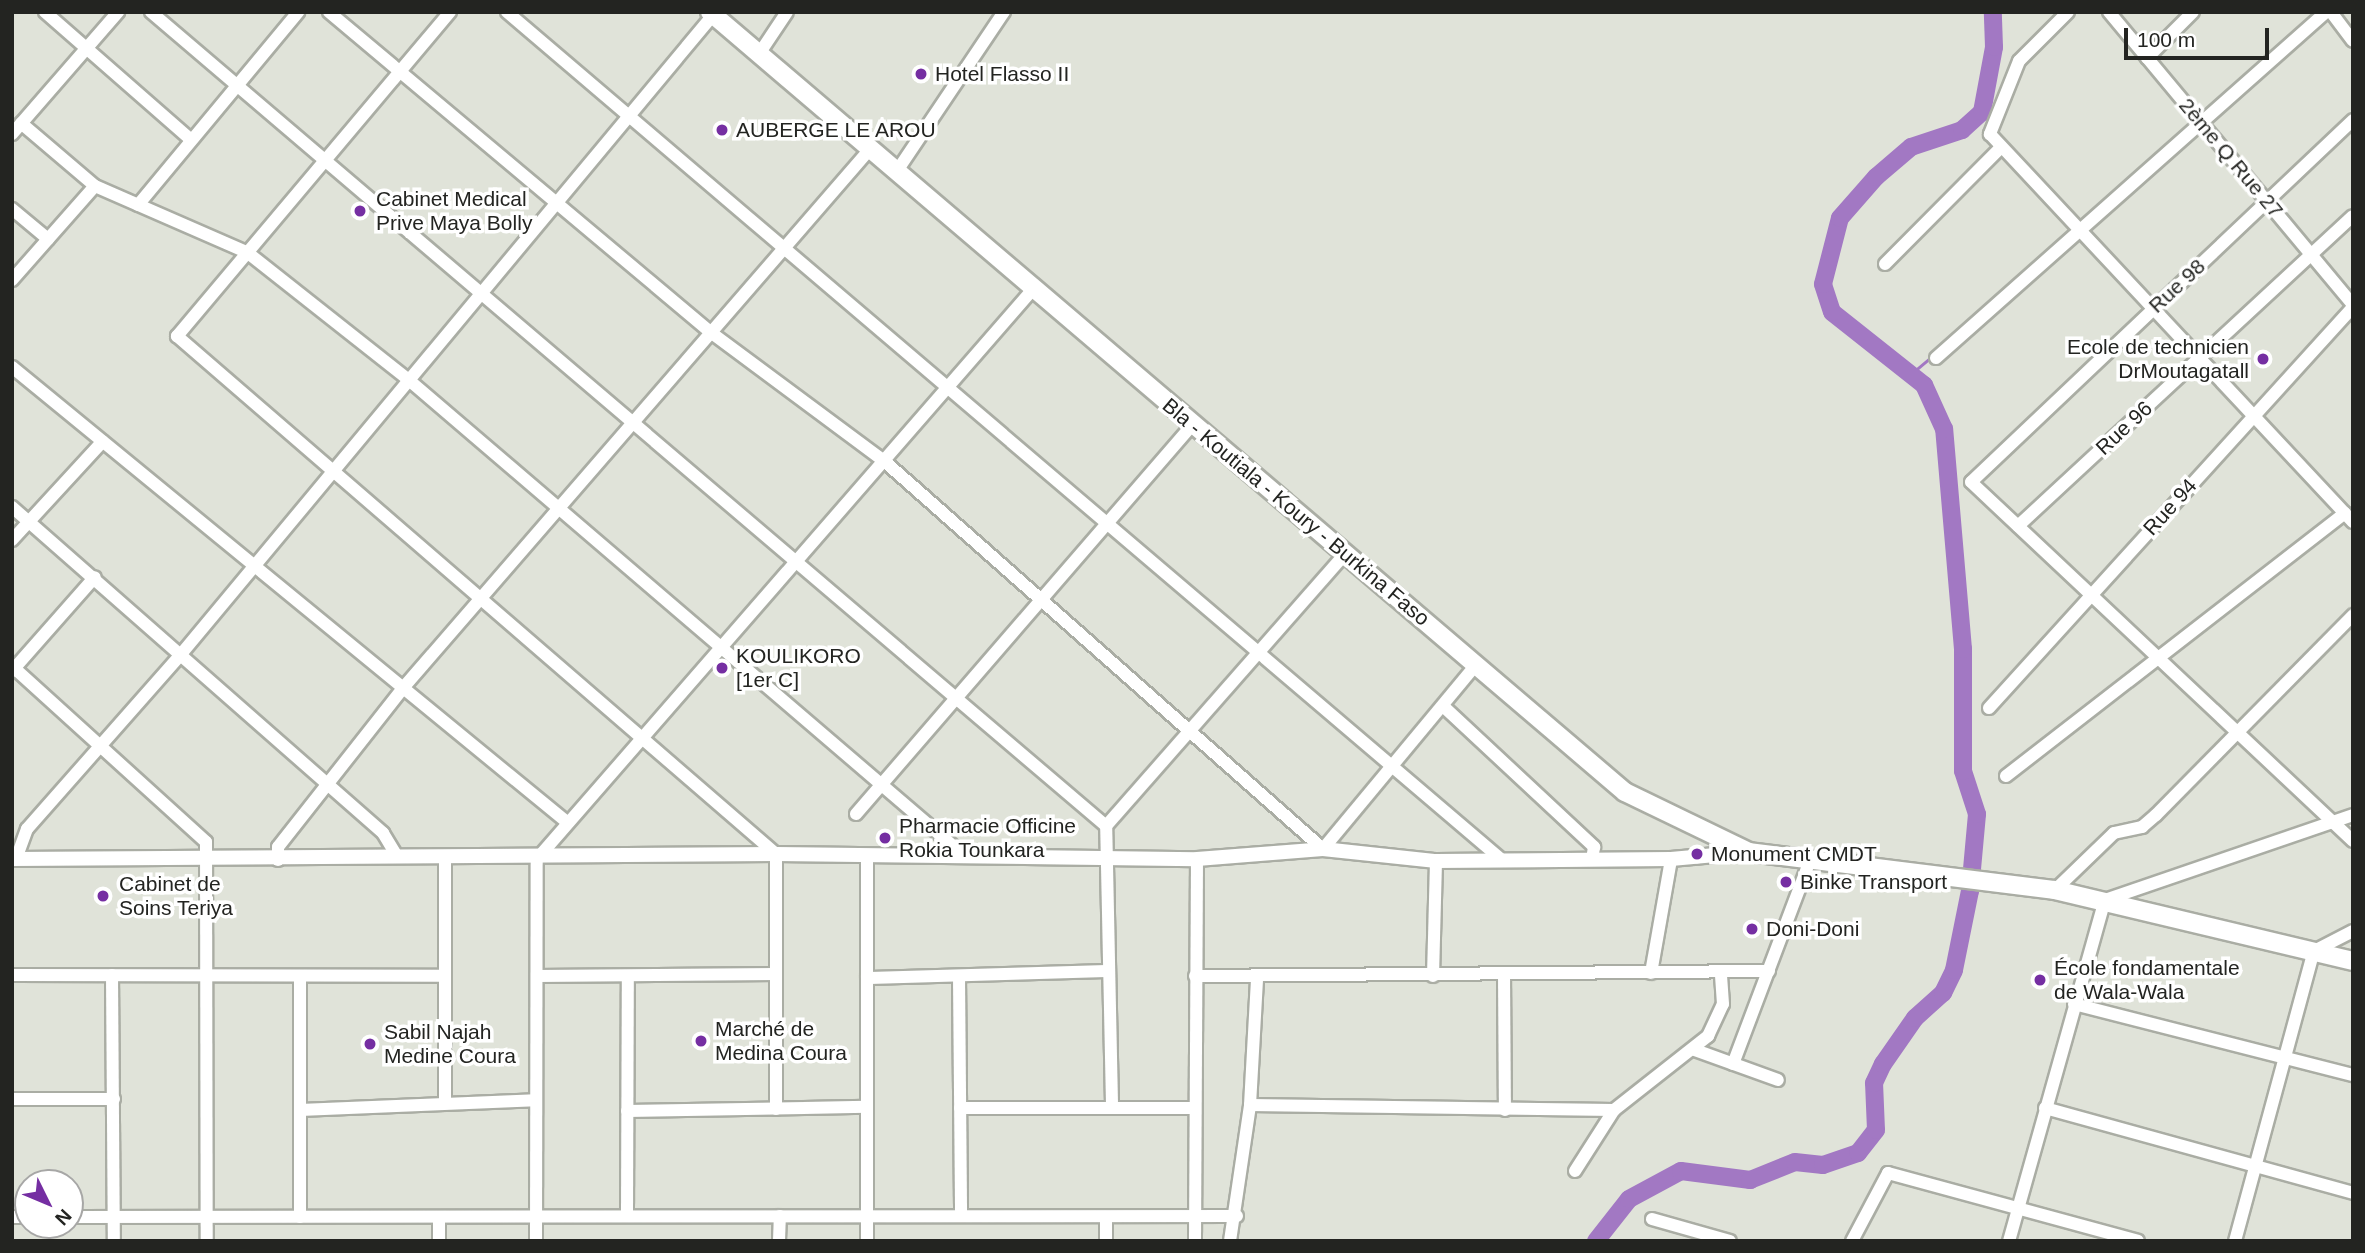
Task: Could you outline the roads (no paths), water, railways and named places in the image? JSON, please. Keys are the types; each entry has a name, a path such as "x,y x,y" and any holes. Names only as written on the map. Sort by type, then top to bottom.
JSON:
{"main road":[{"name":"Bla - Koutiala - Koury - Burkina Faso","path":"711,14 1625,792 1749,852 2055,890 2353,961"}],"street":[{"path":"45,12 191,140"},
{"path":"12,134 118,12"},
{"path":"151,12 798,560 1106,826"},
{"path":"138,205 298,12"},
{"path":"329,12 557,207 709,331 883,460 1323,849"},
{"path":"450,12 177,336 481,595 776,854 776,1109"},
{"path":"507,12 1395,764 1502,860"},
{"path":"759,54 788,12"},
{"path":"897,171 1004,12"},
{"path":"2006,776 2161,656 2349,518 1990,134 2019,61 2068,12"},
{"name":"2ème Q Rue 27","path":"2109,12 2353,306"},
{"path":"2147,58 2193,12"},
{"path":"1936,358 2329,12 2353,41"},
{"path":"711,14 631,118 557,207 182,653 27,829 14,859 205,862 397,856 537,859 776,854 966,857 1107,854 1198,859 1323,849 1436,861 1671,859 1749,852"},
{"name":"Rue 98","path":"2018,526 1971,482 2353,120"},
{"path":"21,123 95,186 248,253 410,381 555,509 966,857"},
{"path":"1885,264 2001,147"},
{"path":"278,860 278,847 403,688 782,246 870,149"},
{"path":"12,280 95,186"},
{"path":"12,209 48,239"},
{"name":"Rue 96","path":"2018,526 2353,216"},
{"path":"536,1241 537,859 1034,288"},
{"name":"Rue 94","path":"1989,708 2353,306"},
{"path":"12,367 568,823"},
{"path":"856,814 1194,424"},
{"path":"12,540 103,442"},
{"path":"12,507 182,653 383,833 397,856"},
{"path":"2018,526 2243,731 2331,823 2353,841"},
{"path":"1112,1104 1106,826 1345,554"},
{"path":"95,577 13,668 102,743 202,836 205,862 207,1241"},
{"path":"2055,890 2115,833 2142,827 2156,815 2243,731 2353,615"},
{"path":"1323,849 1476,665"},
{"path":"1443,706 1594,848 1592,860"},
{"path":"2010,1241 2105,900 2353,816"},
{"path":"867,856 867,1241"},
{"path":"445,859 445,1102"},
{"path":"1195,1241 1191,1216 1198,859"},
{"path":"1651,973 1671,859"},
{"path":"1732,1064 1810,860"},
{"path":"1433,976 1436,861"},
{"path":"2235,1241 2253,1164 2314,951 2353,931"},
{"path":"867,978 1109,971"},
{"path":"1195,976 1257,978 1769,971"},
{"path":"1575,1171 1614,1110 1695,1050 1723,1004 1721,972"},
{"path":"537,976 776,974"},
{"path":"12,975 444,976"},
{"path":"112,975 114,1241"},
{"path":"1504,975 1505,1110"},
{"path":"627,1216 628,976"},
{"path":"300,977 300,1217"},
{"path":"958,977 961,1216"},
{"path":"1230,1241 1237,1216 1250,1105 1257,978"},
{"path":"2074,1004 2353,1075"},
{"path":"1695,1050 1778,1080"},
{"path":"12,1099 114,1099"},
{"path":"300,1110 535,1100"},
{"path":"960,1108 1112,1104 1193,1108"},
{"path":"1250,1105 1614,1110"},
{"path":"627,1111 867,1107"},
{"path":"2045,1108 2353,1193"},
{"path":"1852,1241 1888,1174 2138,1241"},
{"path":"779,1241 780,1216"},
{"path":"84,1217 1237,1216"},
{"path":"439,1217 439,1241"},
{"path":"1106,1218 1106,1241"},
{"path":"1653,1219 1731,1241"}],"waterway":[{"path":"1596,1241 1629,1199 1681,1171 1750,1180 1795,1162 1823,1165 1858,1153 1876,1130 1874,1083 1883,1064 1915,1018 1943,993 1954,970 1970,891 1977,814 1963,771 1963,649 1944,429 1924,385 1832,312 1823,284 1840,218 1876,177 1911,147 1962,130 1982,112 1994,47 1993,12"},
{"path":"1911,374 1931,357"}],"place":[{"name":"Hotel Flasso II","path":"921,74"},
{"name":"AUBERGE LE AROU","path":"722,130"},
{"name":"Cabinet Medical Prive Maya Bolly","path":"360,211"},
{"name":"Ecole de technicien DrMoutagatall","path":"2263,359"},
{"name":"KOULIKORO [1er C]","path":"722,668"},
{"name":"Pharmacie Officine Rokia Tounkara","path":"885,838"},
{"name":"Monument CMDT","path":"1697,854"},
{"name":"Binke Transport","path":"1786,882"},
{"name":"Cabinet de Soins Teriya","path":"103,896"},
{"name":"Doni-Doni","path":"1752,929"},
{"name":"École fondamentale de Wala-Wala","path":"2040,980"},
{"name":"Marché de Medina Coura","path":"701,1041"},
{"name":"Sabil Najah Medine Coura","path":"370,1044"}]}
